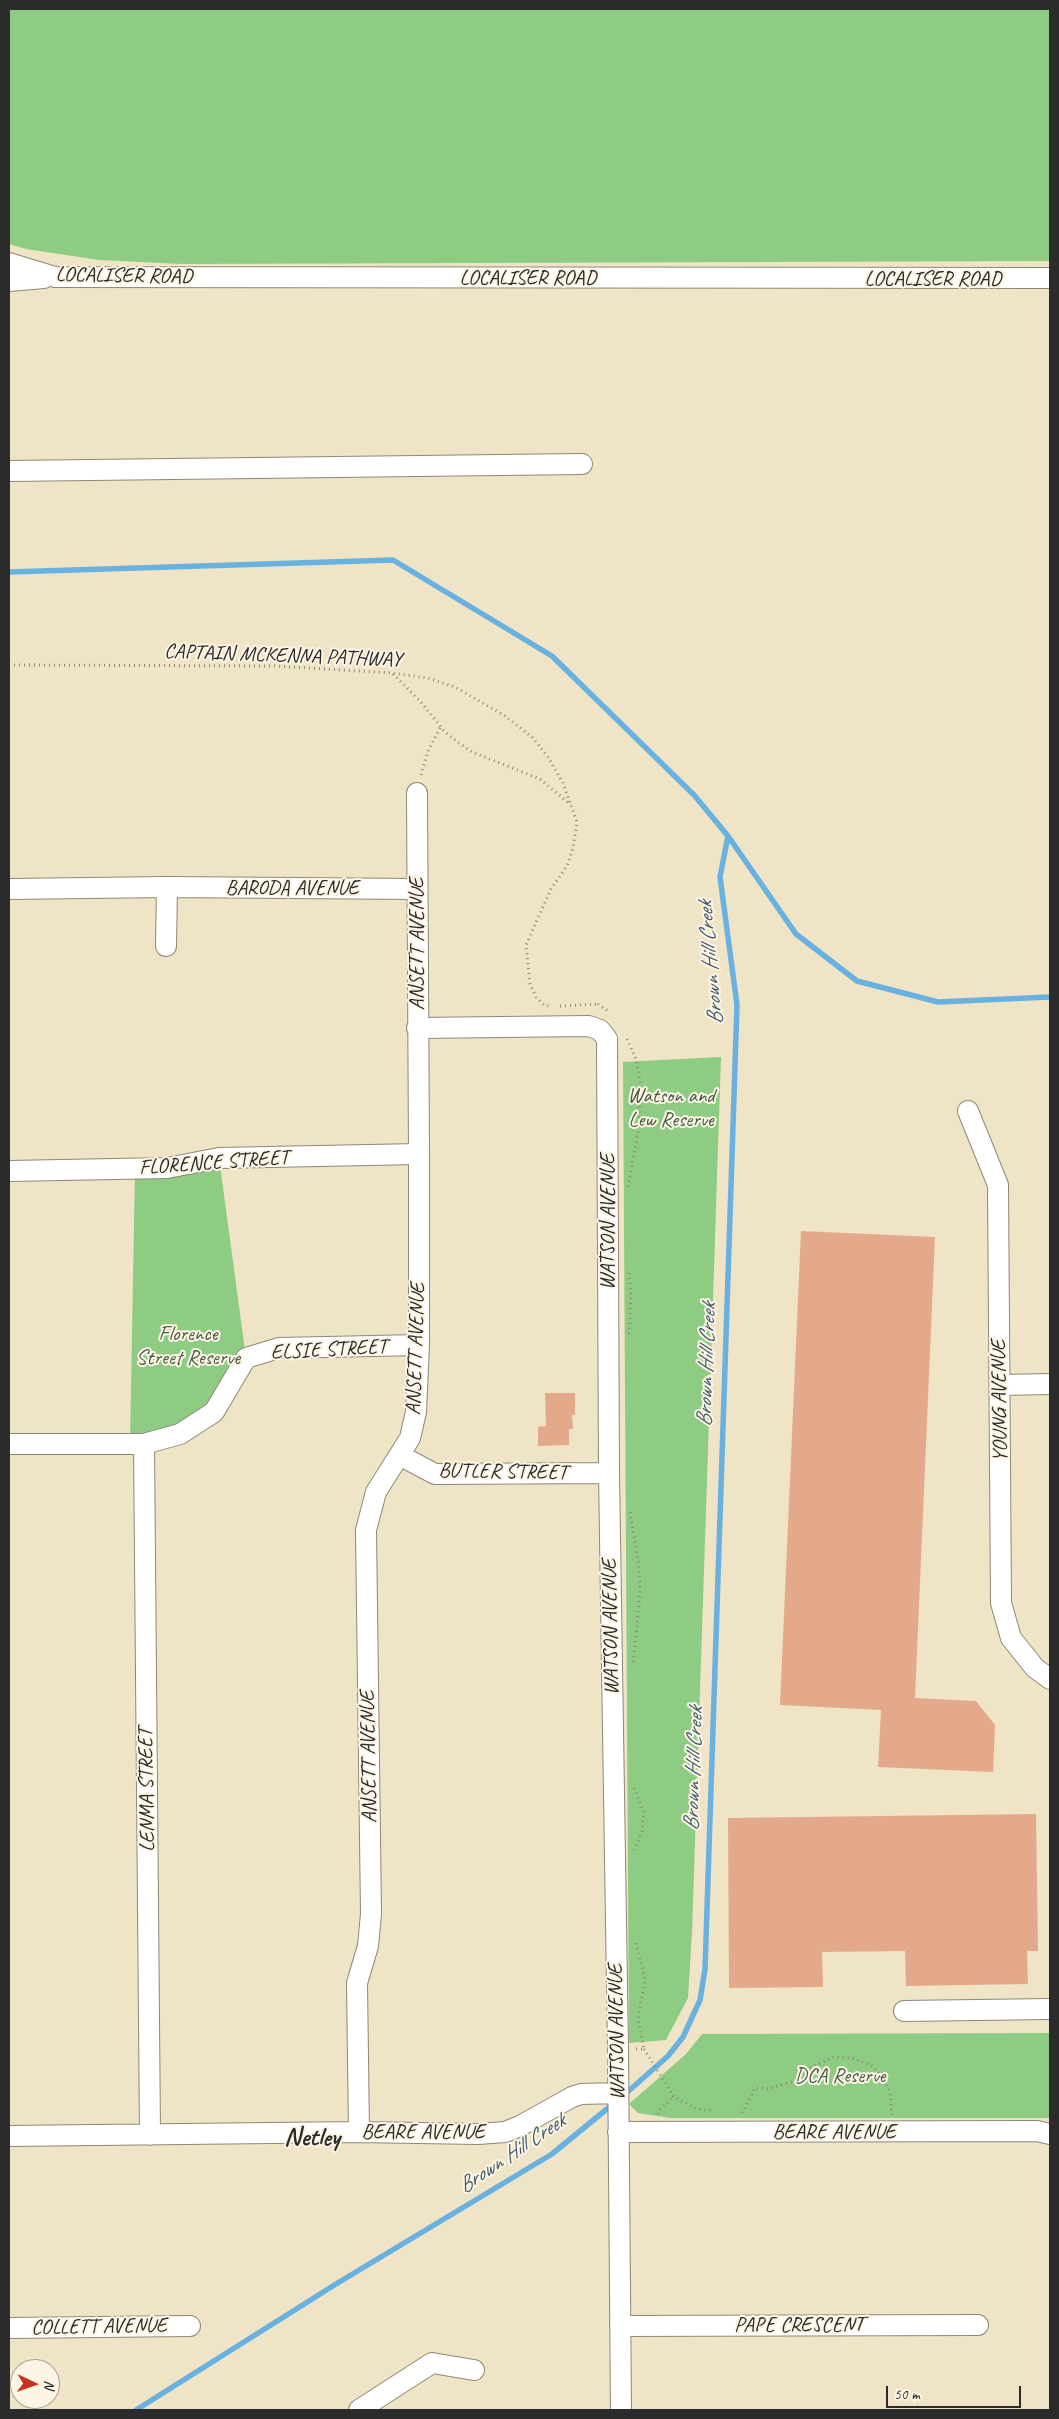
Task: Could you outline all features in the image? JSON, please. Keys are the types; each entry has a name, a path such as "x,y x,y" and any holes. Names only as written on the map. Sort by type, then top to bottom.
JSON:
{"street":[{"name":"LOCALISER ROAD","path":"9,263 55,277 1050,278"},
{"path":"9,282 55,277"},
{"path":"9,471 582,464"},
{"name":"ANSETT AVENUE","path":"359,2132 357,1983 368,1946 372,1914 366,1530 376,1492 401,1456 410,1438 416,1412 419,1345 417,793"},
{"path":"166,946 167,887"},
{"name":"BARODA AVENUE","path":"9,889 167,887 417,888"},
{"path":"417,1028 589,1026"},
{"name":"WATSON AVENUE","path":"589,1026 600,1030 607,1039 608,1060 608,1473 618,2050 620,2410"},
{"name":"YOUNG AVENUE","path":"968,1111 998,1185 1001,1603 1011,1638 1035,1668 1050,1679"},
{"name":"FLORENCE STREET","path":"9,1171 168,1168 220,1158 419,1154"},
{"name":"ELSIE STREET","path":"9,1444 144,1444 180,1434 214,1412 246,1358 279,1348 419,1345"},
{"path":"1000,1385 1050,1384"},
{"name":"LENMA STREET","path":"144,1444 150,2135"},
{"name":"BUTLER STREET","path":"401,1456 435,1474 608,1473"},
{"path":"904,2011 1050,2009"},
{"name":"BEARE AVENUE","path":"9,2136 359,2132 478,2134 504,2132 520,2126 572,2097 581,2094 618,2093"},
{"name":"BEARE AVENUE","path":"618,2125 1037,2132 1050,2134"},
{"name":"PAPE CRESCENT","path":"620,2326 978,2324"},
{"name":"COLLETT AVENUE","path":"9,2328 190,2326"},
{"path":"359,2410 432,2363 474,2370"}],"path":[{"name":"CAPTAIN MCKENNA PATHWAY","path":"9,665 276,666 392,673 428,678 456,687 516,723 532,737 548,757 572,805 577,822 567,866 550,889 526,945 530,984 536,997 544,1005 598,1004"},
{"path":"392,673 420,701 440,728 472,752 540,779 572,805"},
{"path":"417,793 428,751 440,728"},
{"path":"589,1026 596,1016 598,1004 614,1017"},
{"path":"625,1035 636,1059 640,1081 638,1132 626,1194"},
{"path":"628,1270 631,1313 628,1343"},
{"path":"629,1507 639,1565 640,1594 632,1668"},
{"path":"633,1853 642,1832 644,1812 634,1787"},
{"path":"636,1940 645,1978 638,2019 644,2049 674,2097"},
{"path":"618,2050 644,2049"},
{"path":"740,2115 755,2088 768,2088 798,2080 807,2069 834,2057 852,2058 872,2066 884,2079 890,2093 892,2116"}],"green space":[{"path":"9,9 1050,9 1050,261 182,264 99,260 26,249 9,244"},
{"name":"Watson and Lew Reserve","path":"721,1057 692,1932 688,1998 666,2040 629,2043 623,1062"},
{"name":"Florence Street Reserve","path":"219,1158 246,1358 214,1412 130,1444 135,1169"},
{"name":"DCA Reserve","path":"1050,2033 1050,2118 670,2118 638,2113 629,2104 686,2054 702,2034"}],"building":[{"path":"801,1231 935,1237 915,1698 976,1701 995,1725 993,1772 878,1767 881,1710 780,1705"},
{"path":"545,1393 575,1393 575,1415 572,1415 573,1429 569,1429 569,1445 538,1446 538,1427 546,1426"},
{"path":"1036,1814 1038,1951 1027,1951 1028,1984 906,1986 905,1951 822,1952 823,1987 729,1988 728,1818"}],"waterway":[{"path":"9,572 393,560 552,656 694,795 728,836 796,934 857,981 938,1002 1050,997"},
{"name":"Brown Hill Creek","path":"624,2095 668,2056 683,2037 700,2000 705,1969 737,1005 720,877 728,836"},
{"name":"Brown Hill Creek","path":"136,2410 336,2284 552,2154 613,2104"}],"district":[{"name":"Netley","path":"312,2138"}]}
